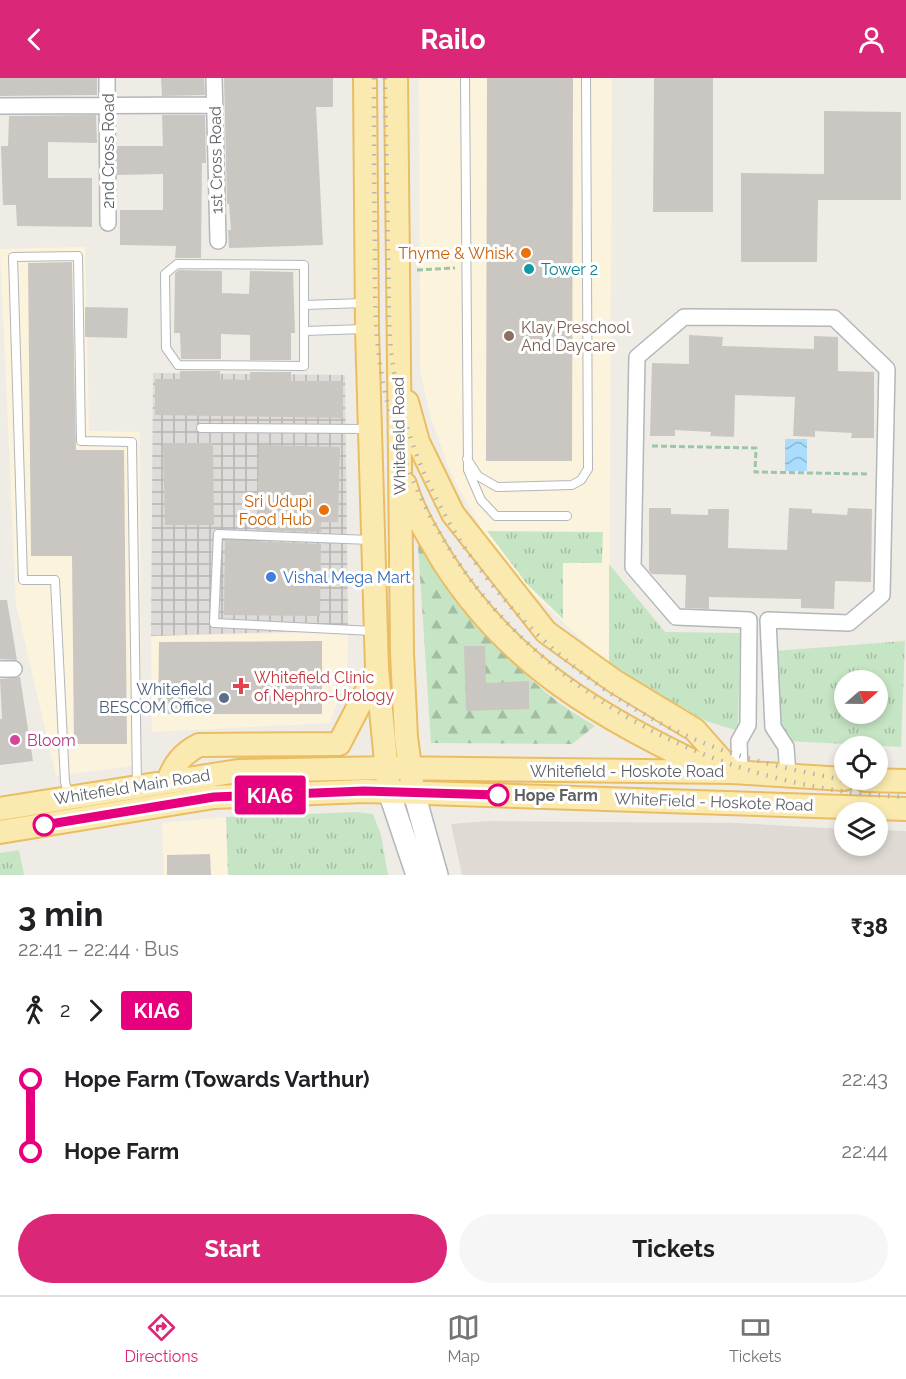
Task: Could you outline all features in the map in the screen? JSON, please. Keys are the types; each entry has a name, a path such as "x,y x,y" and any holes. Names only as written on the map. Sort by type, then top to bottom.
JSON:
{"main road":[{"name":"Whitefield Road","path":"365,78 367,329 378,632 377,669 398,769 414,793"},
{"name":"Whitefield Road","path":"396,78 402,653 398,769"},
{"path":"366,127 396,127"},
{"path":"366,169 397,168"},
{"path":"398,366 418,442 453,514 500,576 546,632 614,681 695,730 730,773"},
{"path":"399,465 410,501 426,533 458,584 484,618 510,646 560,685 616,723 730,773"},
{"path":"168,781 179,759 199,745 339,744 377,669"},
{"path":"398,769 389,792 417,875"},
{"name":"Whitefield - Hoskote Road","path":"398,769 730,773 834,778"},
{"name":"Whitefield Main Road","path":"0,809 238,771 398,769"},
{"path":"888,781 906,781"},
{"path":"414,793 437,875"},
{"name":"Whitefield Main Road","path":"0,832 214,797 414,793"},
{"name":"WhiteField - Hoskote Road","path":"414,793 906,809"}],"street":[{"name":"2nd Cross Road","path":"107,78 108,223"},
{"name":"1st Cross Road","path":"214,78 218,241"},
{"path":"0,106 215,105"},
{"path":"684,317 834,318 887,369 882,595 849,623 676,617 633,567 635,446 637,357 684,317"},
{"path":"730,773 739,741 748,725 748,620"},
{"path":"768,620 773,727 786,747 788,776"},
{"path":"748,725 773,727"}],"lane":[{"path":"465,78 467,459 476,491 496,516 567,516"},
{"path":"467,459 478,476 497,487 572,485 581,480 588,469 586,78"},
{"path":"69,797 64,782 55,580 23,580 13,257 78,256 81,441 132,442 137,786"},
{"path":"177,264 304,265 305,305 304,366 178,365 166,348 165,274 177,264"},
{"path":"305,305 367,303"},
{"path":"305,331 367,329"},
{"path":"201,428 371,429"},
{"path":"375,540 218,534 214,623 378,632"}],"path":[{"path":"415,270 466,267"},
{"path":"635,446 756,448 754,472 884,474"}],"shaded area":[{"path":"419,78 612,78 609,665 519,581 484,534 451,474 430,416 420,369"},
{"path":"85,247 89,431 140,432 141,765 56,776 16,604 0,249"},
{"path":"153,373 345,375 348,630 151,636"},
{"path":"348,632 347,672 330,723 152,732 151,636"},
{"path":"226,817 228,875 164,875 162,823"},
{"path":"488,821 735,823 834,828 834,856 888,856 888,830 906,831 906,875 462,875 451,824"}],"green space":[{"path":"487,531 603,532 602,563 563,563 563,619 527,584"},
{"path":"418,545 426,546 468,607 516,665 558,702 595,726 572,744 431,743"},
{"path":"609,564 665,632 740,633 738,731 706,721 609,665"},
{"path":"905,641 901,747 888,746 888,736 834,736 834,743 788,741 775,716 774,651"},
{"path":"355,812 373,814 381,835 388,875 228,875 226,817"},
{"path":"19,850 24,875 0,875 0,853"}],"water":[{"path":"785,439 807,439 807,471 785,471"}],"building":[{"path":"0,78 97,78 97,95 0,96"},
{"path":"161,78 204,78 205,95 162,96"},
{"path":"224,78 333,78 333,107 316,107 323,245 229,248 228,230 231,230 229,204 227,204"},
{"name":"Tower 2","path":"487,78 573,78 572,461 486,461"},
{"path":"654,78 713,78 713,212 653,212"},
{"path":"824,111 901,112 901,200 818,200 817,262 741,262 741,173 824,174"},
{"path":"96,115 97,143 48,142 48,178 92,178 92,227 17,226 16,205 3,205 1,146 8,146 9,116"},
{"path":"162,115 205,115 206,163 202,163 201,258 175,258 176,246 120,245 120,210 163,210 163,174 117,175 117,146 163,146"},
{"path":"72,262 76,450 124,450 127,744 74,744 72,556 31,556 28,263"},
{"path":"179,270 222,271 222,293 249,294 250,271 293,272 295,333 291,333 291,360 250,360 250,335 221,334 221,359 181,359 180,333 174,333 175,273"},
{"path":"85,307 128,308 127,338 85,337"},
{"path":"689,335 723,337 722,346 814,349 814,336 838,337 838,371 874,372 874,438 851,438 852,433 815,431 815,437 793,436 795,397 735,395 734,437 710,436 711,432 675,430 675,436 650,436 652,363 689,364"},
{"path":"180,371 220,371 220,379 250,380 250,372 291,372 291,381 343,381 343,418 155,415 155,379 180,379"},
{"path":"163,443 213,443 214,525 165,525"},
{"path":"259,445 340,447 338,522 321,522 321,532 257,530"},
{"path":"649,508 671,508 671,514 708,515 708,509 729,509 728,548 787,550 789,508 812,509 812,513 847,515 848,508 872,509 871,582 835,581 834,609 801,608 801,599 709,597 709,609 685,608 686,575 652,574 649,571"},
{"path":"225,540 321,544 320,616 224,615"},
{"path":"0,600 7,600 17,660 0,659"},
{"path":"322,641 322,714 158,714 159,642"},
{"path":"464,646 485,646 486,683 529,681 529,709 466,711"},
{"name":"Bloom","path":"20,677 33,761 0,765 0,719 2,719 0,679"},
{"path":"210,854 211,875 167,875 167,855"}],"railway":[{"path":"374,78 376,310 382,377 408,467 448,548 503,618 568,678 643,726 726,763 814,786 906,797"},
{"path":"385,78 389,328 400,401 419,460 446,517 480,570 521,618 567,661 618,698 672,729 714,747 778,766 834,778"}],"bus line":[{"name":"KIA6","path":"44,825 214,797 364,791 498,795"}],"place":[{"name":"Thyme & Whisk","path":"526,253"},
{"name":"Tower 2","path":"529,269"},
{"name":"Klay Preschool And Daycare","path":"509,336"},
{"name":"Sri Udupi Food Hub","path":"324,510"},
{"name":"Vishal Mega Mart","path":"271,577"},
{"name":"Whitefield Clinic of Nephro-Urology","path":"241,686"},
{"name":"Whitefield BESCOM Office","path":"224,698"},
{"name":"Bloom","path":"15,740"},
{"name":"Hope Farm","path":"498,795"}]}
